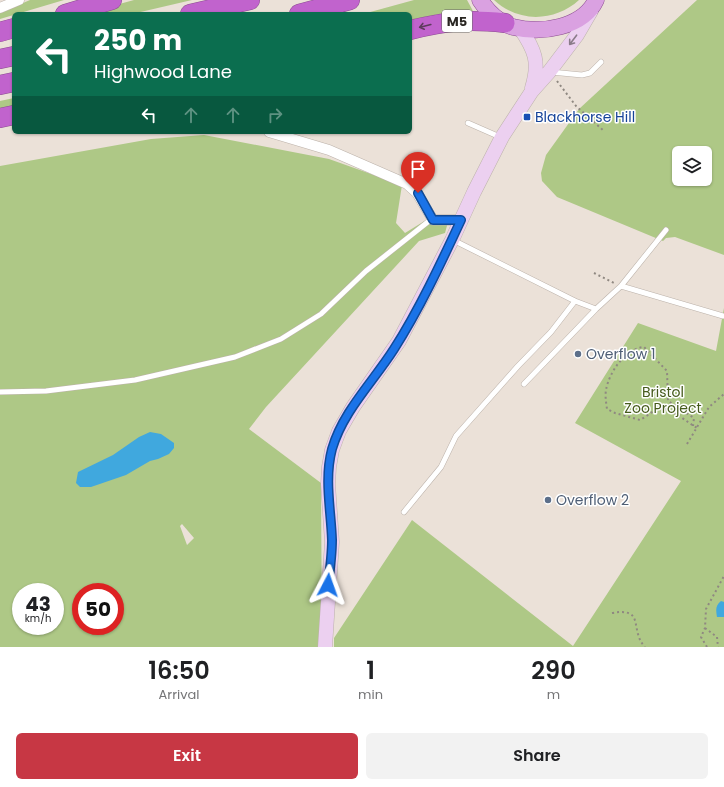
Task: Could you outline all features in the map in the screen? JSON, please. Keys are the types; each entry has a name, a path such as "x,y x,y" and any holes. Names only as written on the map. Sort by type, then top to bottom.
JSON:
{"highway":[{"path":"72,12 112,0"},
{"path":"199,12 250,0"},
{"path":"306,12 350,0"},
{"name":"M5","path":"412,29 445,21 475,20 513,25"},
{"path":"0,32 12,29"},
{"path":"0,59 12,56"},
{"path":"0,85 12,82"},
{"path":"0,118 12,115"}],"main road":[{"path":"480,0 491,14 513,25 555,29 575,21 595,4"},
{"path":"325,647 332,542 328,484 332,450 339,431 353,407 399,341 452,240 502,138 532,90 549,72 577,35 595,4"},
{"path":"513,25 534,52 537,73 532,90"}],"street":[{"path":"0,8 19,0"},
{"path":"276,134 330,150 407,184 418,193 433,220 461,220"}],"lane":[{"path":"549,72 582,75 590,73 601,62"},
{"path":"468,123 502,138"},
{"path":"0,392 46,391 135,380 235,358 281,339 321,314 366,271 429,221 433,220"},
{"path":"524,384 596,309 621,286 666,230"},
{"path":"452,240 575,301 596,309"},
{"path":"621,286 723,316"},
{"path":"404,512 441,467 456,436 518,366 551,332 575,301"}],"path":[{"path":"549,72 576,106 604,131"},
{"path":"594,273 621,286"},
{"path":"693,426 694,418 668,401 667,371 664,366 644,347 639,347 626,355 612,374 606,388 607,409 615,413 640,420 659,408 668,409 693,426 697,428"},
{"path":"688,444 709,407 724,394"},
{"path":"707,647 701,637 705,628 706,609 724,576"},
{"path":"612,613 624,611 632,614 636,618 637,636 645,647"},
{"path":"705,628 717,637 718,647"}],"green space":[{"path":"30,0 64,0 24,12 12,12 12,15 0,19 0,13"},
{"path":"134,0 192,0 141,12 90,12"},
{"path":"414,0 467,0 473,11 459,10 412,20 412,12 370,12"},
{"path":"494,0 579,0 559,13 536,17 514,13 504,8"},
{"path":"697,0 724,0 724,255 675,237 666,238 663,241 557,197 542,181 541,173 546,155 579,109"},
{"path":"12,98 12,108 0,110 0,101"},
{"path":"204,135 329,159 402,185 396,223 405,233 431,217 449,215 445,233 419,241 266,407 249,429 321,483 322,647 0,647 0,166 151,139","holes":["182,524 194,538 187,545 180,526"]},
{"name":"Bristol Zoo Project","path":"724,308 724,647 334,647 334,638 412,520 573,646 681,481 575,423 638,323 716,351"}],"water":[{"path":"150,432 161,434 174,443 174,448 169,454 150,461 126,475 91,487 80,487 76,483 78,472 113,455 139,437"},
{"path":"721,601 724,602 724,617 717,617 717,606"}],"place":[{"name":"Blackhorse Hill","path":"527,117"},
{"name":"Overflow 1","path":"578,354"},
{"name":"Overflow 2","path":"548,500"}],"route":[{"path":"328,585 332,542 328,484 332,450 339,431 353,407 399,341 461,220 433,220 418,193"}]}
